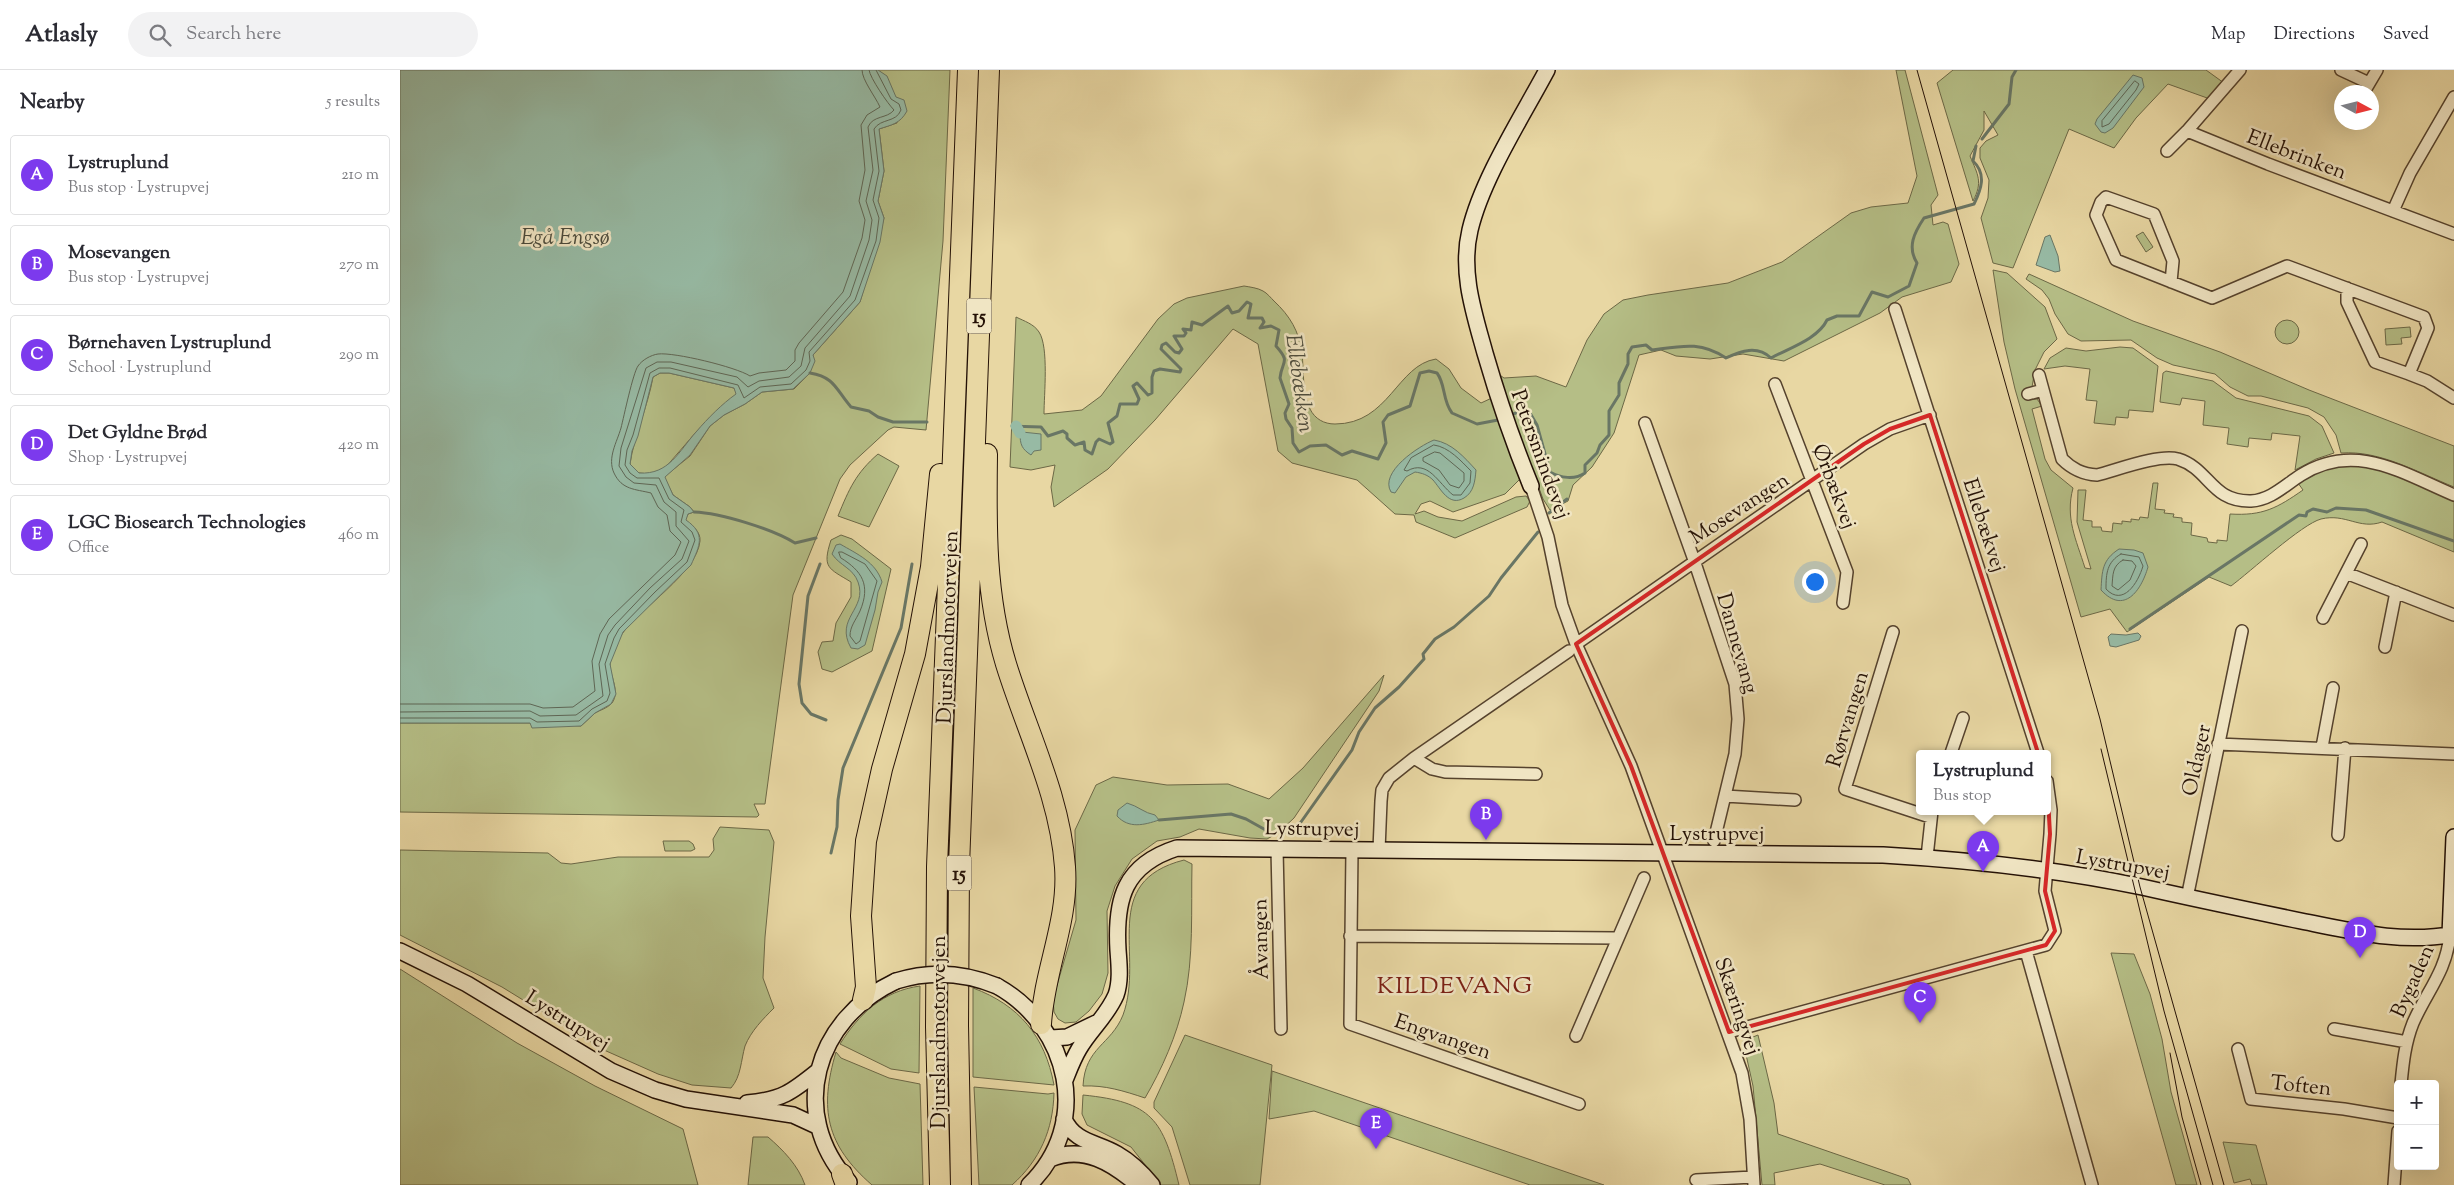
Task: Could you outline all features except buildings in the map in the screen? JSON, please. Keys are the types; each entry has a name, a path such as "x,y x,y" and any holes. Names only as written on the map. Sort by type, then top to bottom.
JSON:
{"highway":[{"name":"Djurslandmotorvejen","path":"940,1185 936,1027 937,867 968,70"},
{"name":"Djurslandmotorvejen","path":"961,1185 958,1035 959,866 991,70"},
{"path":"991,70 987,562 997,630 1022,712 1054,799 1065,868 1062,923 1045,986 1046,1031"},
{"path":"863,1000 866,987 862,916 866,841 882,769 915,654 931,567 962,231"}],"street":[{"name":"Petersmindevej","path":"1547,70 1484,190 1470,232 1467,251 1469,295 1498,399 1548,537 1573,648 1630,766 1663,854"},
{"path":"2168,150 2188,131 2240,70"},
{"path":"2341,70 2362,85"},
{"path":"2368,85 2377,70"},
{"path":"2393,211 2410,173 2454,97"},
{"name":"Ellebrinken","path":"2188,131 2454,234"},
{"path":"2171,282 2173,260 2154,214 2106,197 2101,202 2096,215 2116,260 2171,282 2212,298 2288,266 2424,318 2428,328 2409,374"},
{"path":"2347,288 2347,302 2375,362 2427,381 2454,398"},
{"name":"Ellebækvej","path":"1895,309 2037,750"},
{"path":"2039,375 2062,459 2069,466 2088,475 2097,476 2156,460 2178,459 2200,472 2215,489 2226,496 2235,500 2251,501 2263,499 2273,494 2301,475 2325,462 2345,459 2365,460 2454,495"},
{"name":"Ørbækvej","path":"1775,384 1814,481 1847,572 1843,603"},
{"path":"2028,394 2043,390"},
{"name":"Mosevangen","path":"1379,850 1382,790 1389,778 1414,758 1573,648 1694,560 1814,481 1864,444 1890,429 1930,416"},
{"name":"Dannevang","path":"1645,423 1694,560 1735,684 1738,719 1735,754 1714,841"},
{"path":"2323,618 2361,544"},
{"path":"2346,573 2454,615"},
{"path":"2385,646 2396,592"},
{"name":"Oldager","path":"2187,898 2242,631"},
{"name":"Rørvangen","path":"1893,632 1845,789 1916,810"},
{"path":"2322,747 2333,688"},
{"path":"1952,750 1963,718"},
{"path":"2218,744 2454,754"},
{"path":"2338,836 2345,748"},
{"path":"1414,758 1432,769 1445,772 1536,774"},
{"path":"1724,796 1795,800"},
{"name":"Rørvangen","path":"1926,857 1931,815"},
{"path":"1729,1032 2046,945 2055,931 2045,891 2050,815"},
{"path":"2452,935 2454,837"},
{"name":"Lystrupvej","path":"1064,1080 1079,1049 1101,1020 1116,993 1119,974 1117,920 1120,900 1137,870 1150,859 1177,848 1926,857 2045,872 2140,887 2386,938 2416,939 2452,935"},
{"name":"Åvangen","path":"1278,849 1280,1029"},
{"name":"Engvangen","path":"1352,850 1350,1024 1579,1104"},
{"name":"Skæringvej","path":"1663,854 1729,1032 1742,1073 1750,1119 1754,1181 1696,1180"},
{"path":"1576,1036 1616,938 1644,878"},
{"name":"Bygaden","path":"2402,1080 2407,1042 2413,1024 2446,961 2452,935"},
{"path":"1350,936 1616,938"},
{"name":"Lystrupvej","path":"400,951 467,984 611,1071 663,1092 691,1100 793,1115 819,1127"},
{"path":"2026,951 2092,1185"},
{"path":"846,1181 824,1144 816,1109 818,1071 834,1031 847,1014 863,1000 896,981 925,974 954,974 969,976 997,986 1022,1002 1046,1031 1062,1066 1064,1119 1050,1159 1029,1185"},
{"path":"1046,1031 1066,1037 1080,1032 1101,1020"},
{"name":"Bygaden","path":"2334,1029 2407,1042"},
{"name":"Toften","path":"2238,1049 2252,1099 2344,1109 2394,1117"},
{"name":"Lystrupvej","path":"722,1104 779,1098 795,1090 818,1071"},
{"path":"1064,1119 1077,1137 1116,1153 1131,1163 1152,1185"},
{"path":"1050,1159 1063,1154 1090,1155 1120,1170 1138,1185"},
{"path":"2394,1185 2395,1170"}],"highlighted area":[{"path":"1930,415 2047,781 2050,834 2045,891 2055,931 2046,945 1729,1032 1631,766 1576,644 1864,444 1890,429"}],"green space":[{"path":"878,70 950,70 943,241 926,430 894,427 888,430 850,465 840,479 793,595 765,804 754,804 759,815 757,817 400,812 400,723 530,723 581,726 595,713 612,703 615,690 610,662 618,641 630,624 679,578 697,553 700,541 698,532 685,520 688,514 694,512 673,495 664,477 690,456 710,426 724,415 762,392 794,389 810,373 813,355 860,302 884,218 878,201 884,171 879,129 897,123 894,94 884,75"},
{"path":"1896,70 1905,70 1938,195 1931,205 1933,225 1943,222 1948,224 1959,264 1951,282 1902,297 1880,313 1784,361 1743,354 1710,359 1676,356 1661,350 1639,355 1614,433 1592,467 1573,485 1568,501 1550,510 1543,499 1497,373 1504,378 1536,376 1566,387 1587,340 1604,314 1623,300 1728,283 1782,262 1851,213 1871,207 1908,203 1917,176"},
{"path":"1953,70 2206,70 2224,83 2210,99 2168,84 2136,118 2114,148 2069,129 2013,268 1993,263 1981,218 1988,198 1989,180 1980,158 1980,148 1986,141 1998,135 1984,111 1984,130 1970,156 1979,183 1973,201 1937,83"},
{"path":"2143,232 2153,247 2146,252 2136,236"},
{"path":"1993,270 2007,273 2045,307 2057,339 2044,352 2035,370 2032,387 2024,390 2027,400 2037,399 2042,406 2032,409 2045,459 2051,470 2073,488 2070,509 2071,519 2085,568 2091,569 2077,522 2078,490 2086,490 2083,520 2092,521 2092,527 2101,527 2102,531 2112,532 2113,523 2122,524 2122,521 2131,522 2131,519 2148,518 2153,483 2158,483 2155,509 2165,510 2164,513 2174,514 2173,517 2182,518 2182,522 2192,523 2191,535 2207,538 2208,542 2217,543 2217,540 2227,541 2230,514 2252,514 2269,510 2303,490 2298,483 2331,466 2349,464 2396,475 2454,500 2454,552 2382,522 2366,524 2338,518 2321,519 2289,539 2231,586 2209,577 2127,632 2110,609 2081,617 2015,389 2004,342"},
{"path":"2029,274 2133,321 2220,352 2309,390 2454,446 2454,487 2385,459 2356,453 2341,453 2336,435 2324,417 2308,408 2261,396 2248,396 2230,387 2215,374 2173,365 2157,358 2131,340 2081,341 2068,334 2055,314 2049,299 2042,290 2026,279"},
{"path":"1244,286 1259,289 1266,293 1285,312 1293,324 1301,345 1304,389 1307,402 1314,416 1324,422 1335,424 1353,421 1368,415 1411,372 1423,364 1436,359 1449,369 1461,388 1481,403 1494,397 1521,478 1505,494 1453,512 1430,501 1421,504 1415,514 1424,511 1438,517 1462,521 1516,497 1526,496 1530,501 1527,507 1455,538 1416,522 1414,515 1395,514 1357,480 1292,463 1278,451 1258,344 1233,329 1155,420 1108,469 1054,507 1051,487 1055,465 1031,470 1010,467 1016,317 1034,327 1042,339 1045,360 1044,414 1082,410 1101,396 1158,319 1174,304 1187,298"},
{"path":"2287,320 2292,321 2298,327 2298,337 2292,343 2287,344 2282,343 2276,337 2275,332 2276,327 2282,321"},
{"path":"2410,327 2411,337 2401,338 2402,344 2386,345 2385,329"},
{"path":"2120,347 2133,348 2158,366 2153,412 2129,410 2128,418 2116,417 2115,425 2094,423 2097,401 2086,400 2090,369 2065,366 2044,369 2050,358 2066,348 2086,351"},
{"path":"2166,371 2213,381 2236,398 2309,416 2322,426 2334,453 2316,459 2295,470 2300,436 2272,433 2271,440 2249,438 2248,447 2227,444 2229,428 2203,425 2205,401 2182,398 2180,405 2160,402 2163,373"},
{"path":"660,373 669,373 734,388 737,394 697,431 665,468 650,474 639,473 630,464 632,453 653,377"},
{"path":"878,454 899,466 869,527 838,516 854,482 870,461"},
{"path":"841,535 852,539 891,569 872,651 832,672 822,669 818,652 822,642 833,641 836,623 851,597 851,582 832,570 827,562 831,540"},
{"path":"1384,675 1379,691 1294,818 1278,833 1267,839 1199,829 1180,837 1157,841 1132,859 1115,886 1107,911 1108,973 1102,994 1089,1011 1076,1022 1065,1023 1058,1019 1054,1012 1053,999 1076,920 1075,830 1096,785 1113,777 1167,785 1228,784 1269,799 1303,768"},
{"path":"720,827 769,830 774,842 763,978 774,1008 751,1035 745,1046 739,1074 731,1088 692,1085 658,1074 604,1050 502,987 400,935 400,850 548,853 561,863 571,864 618,857 709,857 714,850 713,839"},
{"path":"663,841 689,841 695,849 691,851 665,851"},
{"path":"1184,860 1192,864 1189,968 1181,1014 1163,1064 1145,1098 1107,1088 1083,1086 1088,1063 1093,1054 1112,1033 1123,1015 1130,969 1130,923 1133,903 1141,885 1158,871"},
{"path":"2111,953 2134,954 2150,994 2162,1039 2171,1092 2197,1185 2176,1185"},
{"path":"400,969 517,1043 595,1086 683,1129 698,1185 400,1185"},
{"path":"920,986 919,1073 891,1069 840,1044 855,1023 873,1006 895,993"},
{"path":"973,988 1004,1003 1027,1024 1037,1037 1044,1052 1054,1085 973,1077"},
{"path":"1185,1035 1272,1065 1260,1185 1190,1185 1172,1127 1154,1108 1154,1102"},
{"path":"1758,1035 1774,1103 1778,1134 1908,1179 1911,1185 1885,1185 1820,1164 1774,1173 1775,1185 1762,1185 1753,1086 1743,1041"},
{"path":"836,1052 841,1058 889,1078 920,1084 923,1185 872,1185 845,1155 830,1125 828,1109 828,1091"},
{"path":"1272,1071 1604,1185 1530,1185 1314,1111 1269,1119"},
{"path":"974,1087 1054,1093 1051,1119 1043,1144 1030,1165 1012,1185 979,1185"},
{"path":"1083,1095 1125,1103 1139,1109 1151,1118 1160,1129 1167,1144 1179,1185 1161,1185 1131,1147 1087,1125 1082,1114"},
{"path":"753,1137 768,1137 774,1142 794,1164 805,1185 748,1185"},
{"path":"2223,1142 2256,1145 2267,1185 2252,1185 2250,1179 2234,1183"}],"water":[{"name":"Egå Engsø","path":"400,70 878,70 887,76 896,97 904,100 907,111 898,121 879,129 884,171 878,201 884,218 880,242 860,302 813,355 815,361 810,373 793,389 762,392 724,415 710,426 690,455 665,477 673,495 694,512 688,514 686,520 699,535 699,546 691,565 623,632 610,664 616,694 611,704 595,713 581,726 532,728 530,723 400,723","holes":["660,373 669,373 734,388 736,394 710,416 666,466 649,473 639,473 630,464 653,377"]},
{"path":"2133,75 2142,78 2144,87 2113,128 2105,133 2101,132 2095,124 2097,119"},
{"path":"2050,235 2058,256 2060,271 2055,272 2036,265 2045,237"},
{"path":"1020,433 1041,434 1041,450 1034,451 1031,455 1025,451 1020,441"},
{"path":"1434,440 1452,447 1476,470 1470,493 1459,500 1450,499 1433,480 1415,472 1406,477 1395,493 1391,492 1389,484 1395,468 1419,448"},
{"path":"840,544 871,564 882,582 865,645 858,649 851,648 846,629 859,599 860,591 853,573 832,554 836,545"},
{"path":"2119,549 2143,553 2148,567 2136,591 2124,600 2109,597 2101,590 2104,566 2109,557"},
{"path":"2138,633 2141,636 2139,640 2116,647 2110,646 2108,637 2111,634 2126,635"},
{"path":"1127,803 1155,815 1159,820 1137,825 1127,823 1117,816 1118,810"}],"waterway":[{"name":"Ellebækken","path":"1982,139 2009,104 2012,77 2016,70"},
{"name":"Ellebækken","path":"1510,415 1522,411 1530,413 1537,425 1550,472 1563,477 1577,477 1585,473 1585,465 1597,453 1600,445 1609,435 1609,411 1619,395 1619,383 1628,364 1628,354 1632,347 1646,345 1652,350 1682,346 1699,347 1708,349 1726,358 1743,351 1755,350 1771,358 1810,338 1823,327 1827,320 1837,316 1859,316 1872,292 1888,297 1909,286 1917,263 1912,251 1913,240 1924,218 1974,204 1981,182 1980,171 1973,161 1976,146"},
{"name":"Ellebækken","path":"1012,426 1041,427 1048,436 1063,431 1067,434 1067,438 1075,445 1084,442 1085,450 1092,454 1099,439 1110,444 1113,442 1108,423 1117,416 1120,404 1137,404 1139,399 1133,386 1137,383 1148,395 1152,393 1154,371 1160,369 1180,372 1181,369 1161,349 1162,345 1166,343 1175,352 1179,353 1182,349 1174,336 1184,336 1186,333 1183,329 1191,330 1192,322 1202,325 1228,306 1232,313 1239,311 1247,302 1251,304 1248,318 1262,318 1264,322 1260,328 1271,326 1279,330 1276,346 1284,359 1280,378 1289,404 1285,413 1286,419 1292,428 1293,443 1299,452 1310,446 1326,445 1342,455 1352,451 1378,459 1386,443 1383,422 1388,415 1410,406 1420,373 1429,371 1437,373 1440,378 1452,413 1477,424 1498,420"},
{"path":"810,373 830,381 851,407 869,411 878,417 893,422 927,422"},
{"name":"Ellebækken","path":"1016,426 1020,433"},
{"path":"1549,513 1567,499"},
{"path":"2130,629 2299,515 2306,516 2307,512 2313,509 2327,512 2336,508 2366,510 2454,541"},
{"path":"694,512 718,515 746,523 773,532 795,543 816,538"},
{"path":"1280,833 1290,831 1301,822 1352,750 1359,732 1375,708 1399,687 1424,659 1423,654 1435,639 1454,627 1489,596 1538,532"},
{"path":"820,564 808,596 799,684 802,703 811,714 826,720"},
{"path":"831,853 837,827 838,800 843,768 901,628 912,564"},
{"path":"1159,820 1231,814 1246,819 1271,833"}],"tram line":[{"path":"1917,70 2100,719 2140,887 2224,1185"},
{"path":"2101,749 2164,1011 2213,1185"},
{"path":"2170,1053 2182,1117 2201,1185"}],"place":[{"name":"Mosevangen","path":"1486,840"},
{"name":"Lystruplund","path":"1983,872"},
{"name":"Det Gyldne Brød","path":"2360,958"},
{"name":"Børnehaven Lystruplund","path":"1920,1023"},
{"name":"LGC Biosearch Technologies","path":"1376,1149"}],"district":[{"name":"KILDEVANG","path":"1455,985"}]}
